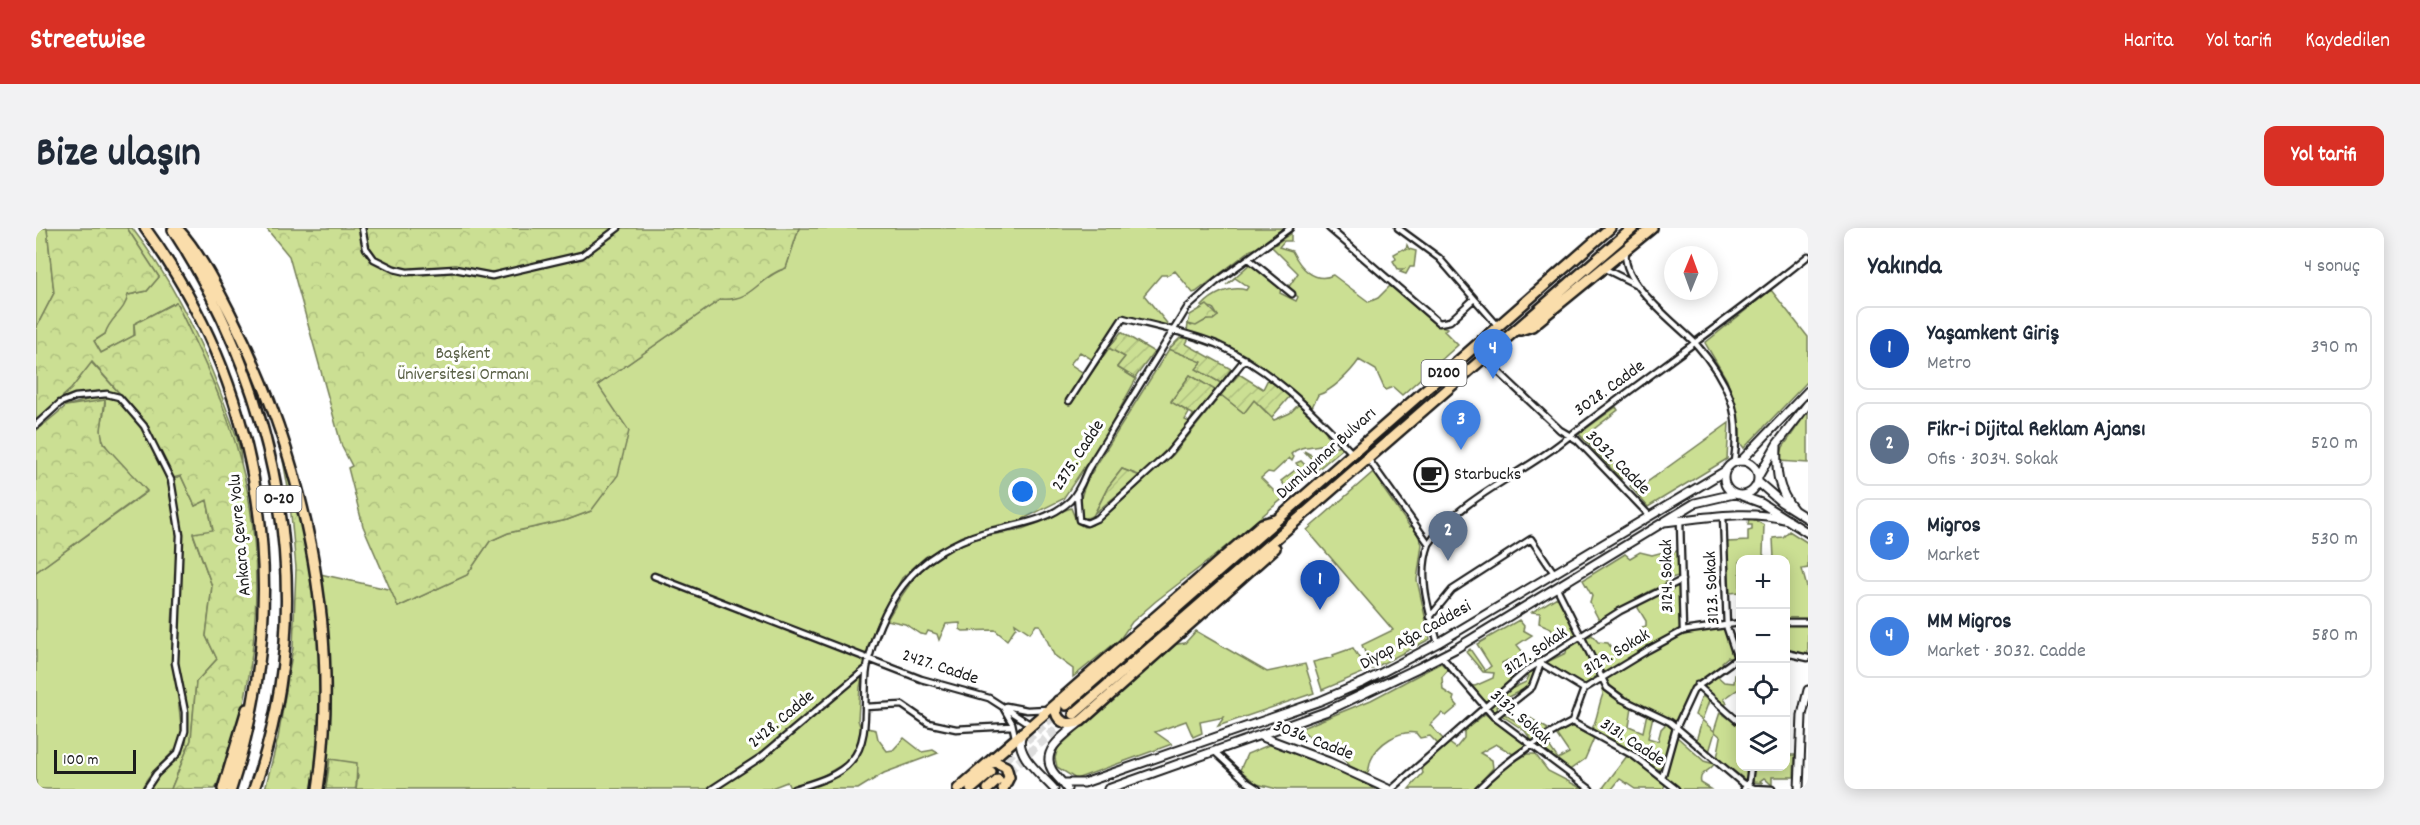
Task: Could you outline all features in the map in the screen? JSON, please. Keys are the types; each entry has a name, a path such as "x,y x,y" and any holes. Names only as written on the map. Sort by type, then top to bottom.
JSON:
{"highway":[{"name":"Ankara Çevre Yolu","path":"145,228 191,299 226,378 244,434 256,486 262,546 264,607 260,670 247,737 231,789"},
{"name":"O-20","path":"171,228 209,290 247,372 265,430 280,508 286,583 285,635 275,709 268,743 254,789"},
{"path":"177,228 188,240 206,270 249,352 288,456 301,502 315,566 322,634 323,722 318,789"},
{"name":"Dumlupınar Bulvarı","path":"1078,718 1263,560 1291,532 1296,523 1633,228"},
{"name":"Dumlupınar Bulvarı","path":"1515,331 1532,326 1652,228"},
{"name":"Dumlupınar Bulvarı","path":"988,768 1015,739 1050,708 1062,703 1262,524 1279,519 1607,229"},
{"path":"223,789 260,670"},
{"path":"1062,703 1056,712 1060,720 1068,724 1078,718"},
{"path":"958,789 996,762 1006,767 1009,777 1001,784 988,789"},
{"path":"971,789 988,768"}],"main road":[{"name":"Diyap Ağa Caddesi","path":"1065,786 1097,779 1320,701 1364,682 1438,643 1725,471 1738,461 1808,391"},
{"path":"1742,495 1752,491 1777,444 1808,404"},
{"path":"1777,444 1778,483 1781,493 1794,510"},
{"path":"1738,461 1755,467 1758,479 1808,519"},
{"path":"1725,471 1725,484 1734,494"},
{"name":"Diyap Ağa Caddesi","path":"1108,789 1325,712 1442,657 1695,503 1734,494 1742,495 1761,503 1808,533"},
{"path":"1662,523 1723,515 1764,514 1788,520"},
{"path":"1799,789 1802,714 1808,690"},
{"path":"1065,786 1050,767 1050,752 1078,718"},
{"path":"1027,729 1020,742 1021,751 1054,789"},
{"name":"3036. Cadde","path":"1260,736 1329,762 1390,789"},
{"path":"1089,789 1097,779"}],"street":[{"path":"362,228 366,248 374,259 394,269 407,272 455,269 492,276 582,255 618,228"},
{"name":"2375. Cadde","path":"794,789 819,781 851,761 862,736 867,668 887,611 902,586 918,568 951,545 970,537 1040,518 1068,502 1077,492 1094,460 1187,308 1216,282 1290,228"},
{"path":"1329,228 1439,323 1450,321 1474,299"},
{"path":"1398,228 1439,258 1498,326"},
{"path":"1627,250 1625,264 1637,285 1713,365 1731,399 1737,430 1738,461"},
{"name":"3028. Cadde","path":"1429,544 1454,516 1695,344 1808,256"},
{"path":"1249,259 1292,294"},
{"path":"1605,268 1637,285"},
{"path":"1069,400 1123,318 1216,344 1245,359 1307,405 1352,453"},
{"path":"1077,492 1076,508 1079,520 1083,523 1092,521 1168,454 1245,359"},
{"name":"3032. Cadde","path":"1485,359 1569,436 1577,440 1649,515"},
{"path":"36,425 60,403 75,397 107,394 119,397 144,426 171,480 180,535 175,663 185,712 185,732 178,753 156,774 146,789"},
{"path":"1369,460 1429,544 1424,570 1430,617 1438,643"},
{"name":"3123. Sokak","path":"1723,515 1727,624 1736,649"},
{"name":"3124. Sokak","path":"1680,520 1683,631"},
{"path":"1430,617 1452,590 1531,539 1554,573"},
{"name":"2427. Cadde","path":"654,576 1000,705 1028,710 1050,708"},
{"name":"3127. Sokak","path":"1390,789 1540,662 1581,638 1620,611 1682,580"},
{"path":"1557,588 1607,688 1622,699 1661,717 1746,787 1772,789"},
{"path":"1790,622 1808,622"},
{"name":"3129. Sokak","path":"1572,722 1584,689 1602,677 1683,631 1736,623"},
{"path":"1790,653 1808,658"},
{"name":"3132. Sokak","path":"1442,657 1494,717 1534,746 1554,765 1590,789"},
{"path":"1662,778 1676,729 1697,685 1736,659"},
{"path":"1494,717 1532,687 1540,662 1584,689"},
{"name":"2428. Cadde","path":"712,789 761,757 867,668"},
{"path":"1697,685 1736,719"},
{"path":"865,707 902,705 928,723 956,729 1012,726"},
{"path":"1000,705 1012,726 1015,739"},
{"name":"2427. Cadde","path":"1000,705 1027,729"},
{"path":"1479,789 1499,769 1549,733 1572,722"},
{"name":"3131. Cadde","path":"1572,722 1634,756 1676,789"},
{"path":"1215,752 1246,782 1258,789"},
{"path":"1746,787 1750,771"},
{"path":"1665,789 1669,784"}],"green space":[{"path":"36,228 47,228 54,293 36,328"},
{"path":"47,228 127,228 159,277 147,291 128,295 124,306 110,323 105,334 94,341 101,353 135,335 134,324 176,302 213,381 235,442 248,495 253,529 256,598 254,634 244,702 236,734 215,789 171,789 191,740 196,682 217,659 206,636 212,586 193,533 213,530 207,500 195,506 181,476 173,478 143,420 92,362 71,389 36,420 36,328 54,293"},
{"path":"127,228 132,228 148,249 188,317 233,425 241,463 217,392 176,302 134,324 134,336 101,353 94,341 105,334 108,322 128,295 147,291 159,277"},
{"name":"Başkent Üniversitesi Ormanı","path":"266,228 799,228 786,268 741,297 721,299 598,385 629,431 618,475 591,511 567,520 508,533 490,541 467,575 398,607 363,526 348,468 352,466 342,447 289,256"},
{"path":"799,228 1283,228 1264,242 1261,247 1251,250 1196,292 1193,293 1175,271 1168,275 1161,275 1144,295 1170,327 1165,329 1124,315 1093,360 1080,352 1070,364 1085,374 1076,388 1079,391 1109,348 1125,357 1117,367 1136,379 1105,436 1063,499 1017,522 962,536 925,557 902,578 875,627 868,648 860,687 858,720 861,729 858,744 850,760 816,780 790,788 787,782 769,789 356,789 358,775 330,759 326,789 323,789 328,682 320,574 392,590 398,607 467,575 490,541 508,533 567,520 591,511 598,385 721,299 739,296 786,268"},
{"path":"1291,233 1291,241 1284,241 1279,247 1292,251 1308,272 1320,277 1333,275 1369,302 1378,298 1390,286 1435,324 1447,328 1444,331 1458,345 1402,395 1393,387 1385,390 1376,370 1359,360 1340,381 1318,395 1312,407 1270,372 1238,352 1187,332 1188,324 1191,326 1218,316 1213,308 1202,306 1211,298 1228,290 1246,290 1248,287 1235,278 1226,285 1250,264 1281,288 1280,293 1296,301 1298,297 1288,288 1298,273 1272,247"},
{"path":"1407,245 1409,249 1416,251 1414,267 1410,267 1406,274 1400,272 1404,269 1398,269 1393,261 1396,259 1394,254 1403,249 1406,250"},
{"path":"1771,290 1808,337 1808,381 1744,448 1740,443 1740,428 1727,380 1705,343"},
{"path":"1207,305 1218,316 1196,326 1188,324 1190,315"},
{"path":"1121,332 1154,352 1135,378 1117,367 1125,357 1109,348"},
{"path":"1180,338 1189,338 1186,344 1231,369 1221,383 1196,369 1202,362 1169,349"},
{"path":"1169,349 1203,362 1197,369 1221,383 1216,391 1190,375 1171,401 1189,413 1185,420 1189,422 1193,415 1196,416 1191,424 1141,476 1122,469 1108,487 1093,516 1083,519 1080,505 1087,480"},
{"path":"91,362 122,396 90,392 59,400 71,389"},
{"path":"1239,374 1263,389 1268,379 1290,396 1272,417 1254,400 1244,413 1221,395"},
{"path":"1190,375 1215,390 1196,416 1171,402"},
{"path":"1221,395 1244,413 1254,400 1274,420 1290,413 1300,403 1324,427 1330,442 1295,451 1291,454 1294,457 1292,461 1289,458 1273,473 1268,472 1261,478 1276,493 1285,486 1281,481 1299,467 1296,463 1301,461 1311,471 1317,465 1304,451 1315,457 1332,444 1334,447 1340,445 1342,449 1212,558 1156,601 1132,622 1120,639 1073,677 1073,669 1054,655 1040,625 1036,625 1030,633 1015,623 1016,627 1007,640 995,630 963,631 960,629 960,623 946,624 939,640 937,634 928,631 926,635 920,634 905,624 887,620 916,576 938,557 952,549 987,536 1019,530 1071,508 1077,523 1084,527 1092,525 1173,455"},
{"path":"97,397 114,397 127,409 149,440 171,494 179,542 172,630 182,739 173,752 150,775 142,789 36,789 36,572 147,492 120,464 103,440 101,429 105,401 66,406"},
{"path":"105,400 101,430 103,443 147,491 36,572 36,431 66,406"},
{"path":"1616,407 1618,410 1594,429 1592,434 1619,471 1625,471 1627,476 1621,479 1579,434"},
{"path":"1808,411 1808,463 1779,461 1783,447"},
{"path":"1729,423 1727,459 1648,507 1630,486 1638,480 1643,485"},
{"path":"280,444 303,528 316,615 319,702 312,789 265,789 278,738 293,648 296,568 289,493"},
{"path":"1122,469 1140,476 1095,513 1108,487"},
{"path":"1372,473 1376,473 1385,485 1382,487 1410,527 1413,525 1422,544 1417,580 1430,639 1372,669 1362,645 1393,630 1307,530"},
{"path":"181,476 195,506 207,500 213,531 193,534 212,586 206,636 217,659 196,682 191,740 171,789 149,789 157,775 178,756 186,743 187,715 178,660 182,535 173,478"},
{"path":"1749,517 1764,525 1764,555 1736,555 1736,592 1730,593 1727,542 1748,541 1748,531 1752,530 1752,525 1748,525"},
{"path":"1789,531 1808,543 1808,568 1802,569 1808,591 1808,619 1790,619 1790,555 1774,555 1773,538 1783,537"},
{"path":"1678,550 1678,576 1665,580 1667,584 1650,591 1600,622 1590,603 1592,596 1583,580 1625,554 1630,558 1640,552 1652,555 1667,551 1670,555"},
{"path":"1679,584 1681,628 1606,672 1602,671 1586,638 1592,635 1598,642 1608,643 1612,649 1625,651 1631,649 1632,643 1642,638 1642,627 1646,626 1646,621 1638,608 1639,605"},
{"path":"1557,597 1577,634 1572,640 1574,636 1570,633 1558,640 1551,628 1539,623 1540,613 1532,612"},
{"path":"1519,620 1524,626 1523,630 1532,635 1517,645 1530,661 1530,665 1519,673 1508,660 1502,663 1513,679 1484,704 1469,685 1475,686 1493,678 1494,673 1483,672 1466,652 1470,649 1485,671 1491,666 1477,644"},
{"path":"1790,624 1808,624 1808,654 1790,651"},
{"path":"1715,627 1725,629 1734,656 1732,660 1728,657 1722,662 1725,666 1699,682 1689,694 1677,721 1673,723 1628,700 1611,689 1606,682 1608,677 1674,638"},
{"path":"1196,631 1267,672 1305,664 1314,693 1218,726 1224,717 1200,722 1202,733 1193,737 1186,721 1155,732 1172,744 1076,779 1057,767 1055,758 1058,748 1171,645 1185,643"},
{"path":"1579,642 1583,645 1599,674 1583,686 1549,666 1547,662 1566,653 1567,647"},
{"path":"1353,648 1367,671 1322,690 1313,662 1334,657 1333,655"},
{"path":"1441,663 1448,670 1442,677 1443,690 1454,697 1453,700 1458,706 1446,716 1442,713 1430,725 1444,740 1440,746 1430,736 1420,738 1416,733 1409,733 1396,736 1384,743 1374,754 1367,774 1350,766 1341,754 1322,747 1305,733 1297,730 1371,700"},
{"path":"1534,667 1537,668 1528,686 1522,692 1508,697 1509,701 1497,706 1498,711 1492,711 1490,707 1511,686 1513,688 1526,682 1529,676 1524,675"},
{"path":"1735,675 1736,691 1724,699 1727,703 1723,706 1701,686 1717,676 1724,682 1734,683"},
{"path":"1602,689 1632,707 1629,726 1643,732 1647,713 1653,716 1648,738 1658,741 1661,729 1666,724 1672,729 1662,769 1656,769 1592,729 1603,694"},
{"path":"1702,696 1709,701 1702,720 1695,715"},
{"path":"1720,712 1736,724 1736,771 1748,771 1747,781 1717,758 1721,737 1715,732 1709,752 1696,741 1702,720 1714,731"},
{"path":"1503,713 1521,724 1530,718 1548,729 1536,741 1532,741 1525,731 1501,715"},
{"path":"1485,714 1526,745 1513,754 1496,744 1480,753 1492,760 1493,768 1474,789 1409,789 1423,773 1421,766 1449,743 1456,748 1464,738 1464,731"},
{"path":"1571,726 1594,738 1585,759 1568,771 1553,761 1540,745 1546,741 1558,759 1569,753 1556,734"},
{"path":"867,728 876,730 878,739 887,751 893,750 904,738 922,752 933,750 938,753 884,773 858,789 802,789 847,768 861,751"},
{"path":"1676,736 1704,761 1714,764 1701,777 1701,783 1711,789 1681,789 1666,777"},
{"path":"1271,744 1319,760 1383,789 1277,789 1257,784 1240,770 1247,754"},
{"path":"1527,754 1535,754 1548,771 1583,789 1482,789 1504,768"},
{"path":"1795,755 1794,777 1772,777 1772,785 1764,778 1760,781 1763,783 1753,782 1753,771 1790,771 1790,757"},
{"path":"1627,756 1666,783 1663,789 1635,789 1620,779 1612,789 1602,789"},
{"path":"330,759 357,763 356,789 326,789"}],"tunnel":[{"path":"996,767 1066,705"},
{"path":"998,780 1069,718"}],"place":[{"name":"MM Migros","path":"1493,379"},
{"name":"Migros","path":"1461,450"},
{"name":"Starbucks","path":"1431,475"},
{"name":"Fikr-i Dijital Reklam Ajansı","path":"1448,561"},
{"name":"Yaşamkent Giriş","path":"1320,610"}]}
